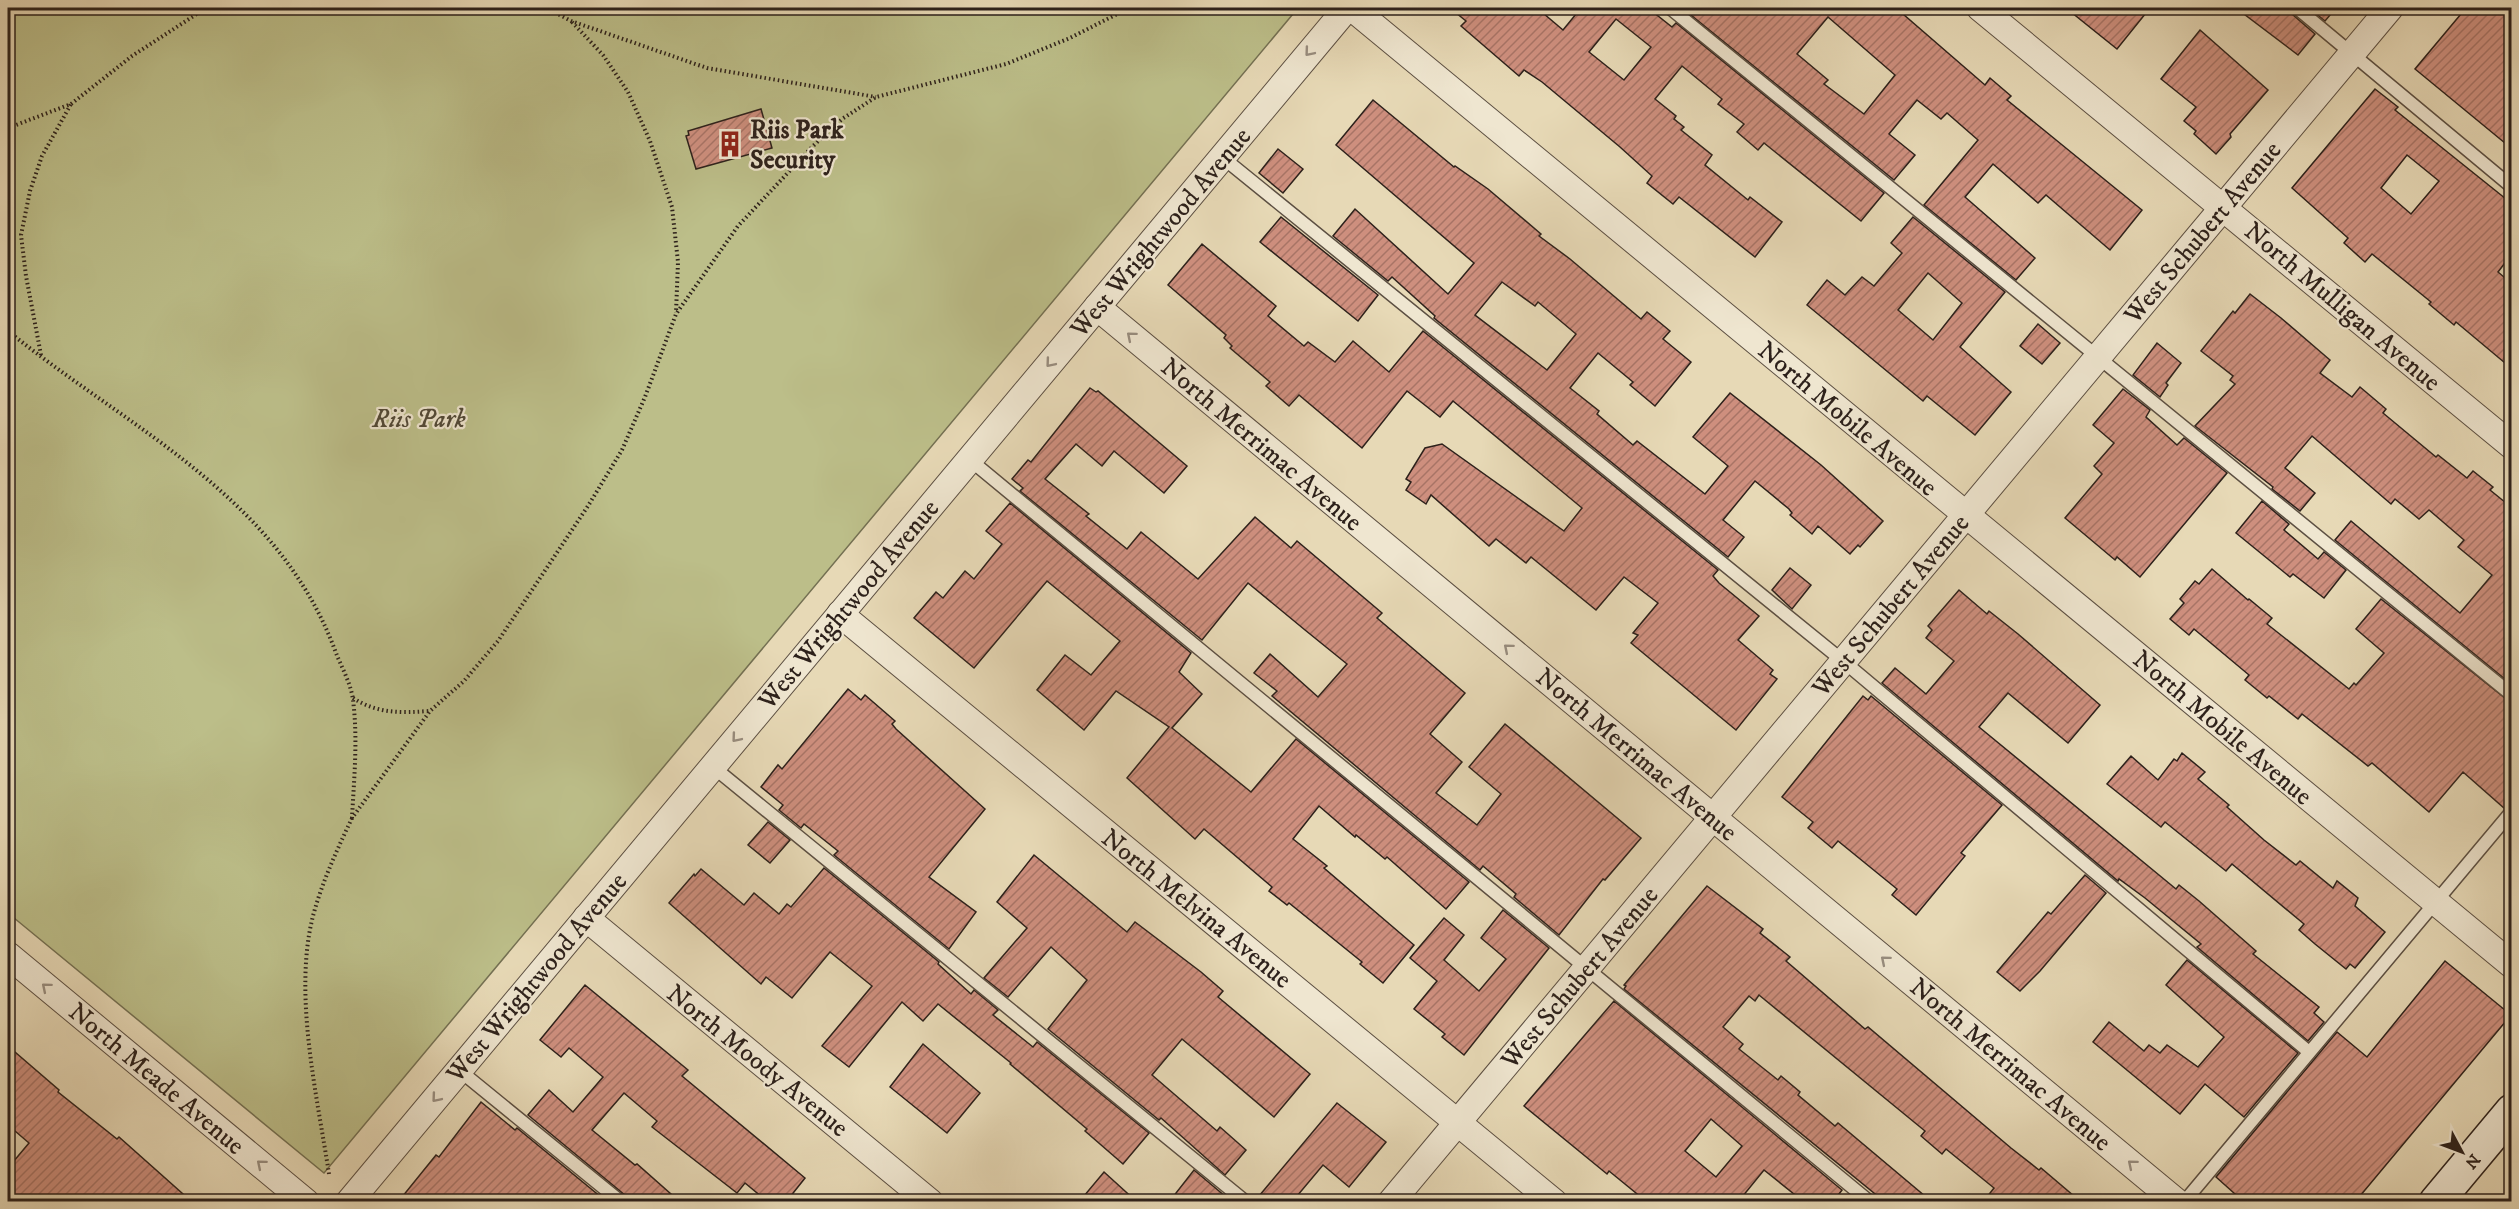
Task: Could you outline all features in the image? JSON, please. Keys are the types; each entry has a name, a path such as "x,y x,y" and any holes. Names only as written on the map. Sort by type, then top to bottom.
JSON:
{"main road":[{"path":"2436,1202 2511,1111"}],"street":[{"name":"West Wrightwood Avenue","path":"349,1202 1347,8"},
{"name":"North Mobile Avenue","path":"1352,8 2511,965"},
{"name":"North Mulligan Avenue","path":"1980,8 2511,446"},
{"name":"West Schubert Avenue","path":"1391,1202 2390,8"},
{"name":"North Merrimac Avenue","path":"1096,307 2177,1202"},
{"name":"North Melvina Avenue","path":"840,615 1554,1202"},
{"name":"North Moody Avenue","path":"586,918 930,1202"},
{"name":"North Meade Avenue","path":"8,955 306,1202"}],"lane":[{"path":"1670,8 2511,694"},
{"path":"2297,8 2511,187"},
{"path":"1222,157 1843,662 2309,1052"},
{"path":"969,459 1870,1202"},
{"path":"712,766 1246,1202"},
{"path":"2184,1202 2511,811"},
{"path":"459,1070 621,1202"}],"path":[{"path":"8,128 71,104 132,56 206,8"},
{"path":"547,8 572,21 707,68 876,97"},
{"path":"329,1174 304,994 313,917 330,867 352,818 430,711 464,681 498,641 588,506 622,450 645,397 676,314 738,226 813,146 842,119 876,97 1006,64 1070,38 1129,8"},
{"path":"572,21 603,55 628,92 650,141 672,207 678,262 676,314"},
{"path":"41,355 26,276 21,235 30,191 42,156 71,104"},
{"path":"8,331 204,474 253,520 299,577 329,634 353,698 355,764 352,818"},
{"path":"353,698 365,706 382,712 430,711"}],"green space":[{"name":"Riis Park","path":"8,8 1298,8 324,1173 8,913"}],"building":[{"path":"1450,8 1537,8 1563,30 1581,8 1648,8 1672,27 1676,23 1884,193 1861,221 1764,143 1758,150 1737,132 1744,124 1718,104 1722,99 1682,66 1655,99 1676,116 1674,119 1684,127 1681,130 1712,155 1705,165 1748,200 1750,197 1782,222 1755,257 1679,197 1673,204 1647,183 1652,176 1620,147 1542,82 1524,70 1519,76 1461,26 1466,21","holes":["1616,19 1651,47 1624,80 1589,52"]},
{"path":"1689,8 1896,8 1985,85 1990,78 2011,96 2007,100 2142,210 2110,250 2046,195 2038,203 1993,164 1965,197 2035,258 2016,280 1924,205 1978,140 1947,113 1941,119 1917,100 1889,134 1915,155 1894,180 1686,11","holes":["1828,17 1895,75 1864,114 1824,84 1828,80 1797,54"]},
{"path":"2066,8 2150,8 2117,49"},
{"path":"2236,8 2289,8 2292,14 2315,34 2298,55"},
{"path":"2309,8 2336,8 2325,21"},
{"path":"2466,8 2511,8 2511,148 2415,69"},
{"path":"2200,30 2268,90 2216,154 2194,134 2196,131 2184,121 2196,107 2161,79"},
{"path":"2375,89 2398,107 2395,110 2511,203 2511,255 2498,272 2511,283 2511,368 2456,322 2454,325 2429,304 2431,302 2372,254 2365,262 2344,243 2348,238 2292,188","holes":["2407,155 2439,181 2411,214 2381,188"]},
{"path":"1373,100 1454,167 1488,189 1541,234 1539,236 1641,319 1647,312 1670,331 1663,339 1691,362 1655,406 1630,385 1633,382 1598,353 1570,388 1599,411 1597,414 1633,445 1637,441 1705,494 1728,466 1693,437 1730,393 1821,465 1883,521 1860,547 1858,545 1850,554 1818,526 1812,534 1790,515 1792,513 1789,509 1755,481 1723,520 1744,537 1728,557 1434,318 1435,316 1392,277 1388,281 1333,236 1355,209 1448,294 1474,263 1336,145","holes":["1502,282 1535,306 1538,302 1576,334 1547,370 1475,315"]},
{"name":"Riis Park Security","path":"761,109 772,148 696,169 686,136 689,135 688,131"},
{"path":"1278,149 1303,169 1283,193 1259,173"},
{"path":"1281,217 1378,295 1358,321 1260,242"},
{"path":"1913,217 2005,292 1960,347 2011,392 1975,435 1927,396 1923,401 1807,305 1827,280 1845,295 1862,277 1874,286 1902,253 1891,243","holes":["1928,273 1962,303 1933,340 1898,310"]},
{"path":"1202,244 1276,306 1268,316 1304,346 1308,342 1335,362 1353,341 1389,372 1423,331 1718,570 1713,576 1719,583 1759,616 1738,640 1773,670 1770,674 1777,679 1736,730 1631,643 1638,635 1633,633 1658,603 1624,577 1596,610 1531,557 1526,563 1496,539 1489,546 1431,495 1426,504 1406,490 1411,482 1406,479 1425,448 1442,444 1564,531 1582,508 1453,401 1440,417 1407,391 1362,448 1299,395 1289,406 1266,386 1270,382 1230,348 1232,346 1224,338 1226,335 1168,285"},
{"path":"2250,294 2330,360 2320,373 2352,397 2360,387 2386,409 2383,413 2436,457 2438,455 2467,478 2473,471 2493,487 2490,490 2511,507 2511,684 2335,540 2351,521 2460,613 2492,575 2458,547 2464,540 2429,510 2419,519 2395,499 2391,504 2312,436 2285,468 2315,493 2300,511 2195,426 2235,384 2230,380 2233,376 2201,351 2233,311 2235,313"},
{"path":"2038,324 2060,343 2042,364 2020,346"},
{"path":"2157,343 2181,363 2166,383 2168,385 2160,397 2133,375"},
{"path":"1090,388 1098,391 1187,466 1164,493 1114,451 1102,466 1076,444 1045,479 1089,514 1086,516 1127,549 1141,532 1198,579 1255,517 1291,548 1297,541 1382,613 1377,618 1465,693 1430,734 1462,762 1436,793 1477,825 1501,794 1469,767 1505,724 1641,838 1605,880 1603,879 1559,935 1514,897 1516,894 1483,866 1480,870 1272,696 1277,691 1254,673 1270,654 1318,697 1347,664 1248,583 1202,640 1020,491 1023,488 1012,479 1028,460 1031,462"},
{"path":"2123,389 2150,410 2146,417 2177,445 2184,438 2227,473 2140,577 2117,557 2115,560 2065,518 2102,474 2094,466 2114,443 2093,425"},
{"path":"2262,501 2289,524 2284,530 2318,559 2324,552 2346,570 2324,598 2293,574 2290,577 2236,533"},
{"path":"1010,503 1191,653 1179,672 1202,694 1172,728 1251,792 1296,739 1469,882 1446,909 1387,857 1385,859 1356,835 1355,837 1319,806 1293,839 1327,866 1324,868 1414,945 1383,983 1360,964 1362,962 1289,903 1287,905 1269,891 1272,887 1204,829 1195,839 1127,778 1169,727 1116,691 1084,730 1037,690 1065,655 1091,675 1120,641 1047,581 974,668 914,618 936,592 943,598 965,571 974,579 1002,544 986,531"},
{"path":"1790,568 1811,585 1792,609 1772,590"},
{"path":"2212,569 2272,618 2267,624 2349,689 2354,683 2356,685 2384,653 2356,629 2381,599 2511,703 2511,803 2504,808 2463,772 2429,812 2372,763 2368,766 2302,714 2298,719 2269,696 2267,698 2245,680 2249,675 2194,629 2189,635 2170,619 2184,603 2180,599 2195,581 2199,584"},
{"path":"1959,590 1987,614 1989,611 2018,634 2100,705 2068,743 2008,693 1979,727 2176,889 2179,885 2199,901 2256,951 2253,954 2319,1007 2314,1013 2324,1022 2308,1041 2197,947 2201,944 2145,898 2119,879 2118,881 1882,683 1895,668 1926,694 1954,661 1926,638 1932,630 1928,626"},
{"path":"848,689 861,700 865,695 895,721 892,724 896,729 985,809 929,877 976,912 949,949 834,855 838,851 804,824 801,828 779,810 783,805 761,787 778,765 782,769"},
{"path":"1863,696 1868,700 1871,696 2002,805 1961,853 1965,856 1916,915 1892,895 1897,889 1838,841 1832,848 1808,828 1813,822 1782,797"},
{"path":"2182,753 2205,772 2198,779 2229,805 2227,807 2264,840 2296,865 2300,861 2333,888 2337,881 2358,898 2355,906 2385,932 2355,968 2350,964 2346,969 2315,944 2299,930 2304,924 2232,864 2226,871 2165,822 2161,827 2107,784 2131,756 2158,780 2174,759 2177,761"},
{"path":"768,822 790,840 770,863 748,845"},
{"path":"1034,855 1127,932 1135,922 1201,972 1223,991 1218,997 1310,1074 1274,1117 1182,1039 1152,1075 1217,1131 1220,1127 1246,1150 1225,1175 1161,1118 1159,1120 1048,1029 1087,980 1051,947 1008,997 984,978 1027,928 997,902"},
{"path":"824,868 939,962 938,964 971,994 974,990 998,1010 993,1015 1033,1047 1037,1042 1149,1133 1123,1164 1085,1131 1087,1129 1011,1063 938,1004 923,1021 902,1002 849,1067 822,1046 872,986 830,952 792,998 766,977 761,984 669,903 701,869 744,905 754,893 779,914 787,904 791,907"},
{"path":"2085,875 2106,893 2040,971 2020,991 1997,972 2048,912 2051,914"},
{"path":"1707,886 1763,929 1760,933 1790,957 1786,961 1865,1029 1868,1027 2011,1148 2039,1170 2041,1168 2081,1202 1983,1202 1994,1188 1946,1149 1942,1154 1921,1136 1925,1131 1759,995 1755,1001 1749,996 1723,1027 1743,1044 1739,1049 1778,1080 1781,1076 1800,1092 1798,1095 1835,1126 1838,1123 1932,1202 1885,1202 1624,989 1626,986 1624,985"},
{"path":"1503,910 1549,948 1464,1055 1442,1037 1445,1034 1414,1009 1437,981 1410,958 1444,918 1464,935 1444,960 1479,991 1506,959 1481,938"},
{"path":"2187,960 2298,1053 2244,1117 2205,1084 2180,1114 2093,1042 2109,1022 2144,1051 2149,1045 2160,1053 2167,1045 2198,1067 2224,1037 2166,985"},
{"path":"2445,961 2511,1015 2355,1202 2244,1202 2216,1177 2337,1032 2367,1057"},
{"path":"585,985 688,1070 682,1076 805,1178 786,1202 768,1202 745,1183 737,1193 652,1127 657,1121 624,1093 592,1130 635,1165 637,1164 680,1202 629,1202 626,1196 528,1115 549,1090 573,1112 603,1077 569,1048 561,1057 540,1040"},
{"path":"1614,1001 1842,1190 1833,1202 1804,1202 1764,1170 1738,1202 1647,1202 1609,1171 1607,1174 1524,1106","holes":["1711,1119 1742,1146 1716,1177 1685,1151"]},
{"path":"923,1044 980,1093 947,1133 890,1087"},
{"path":"8,1046 59,1090 58,1092 117,1139 119,1137 192,1202 8,1202 8,1168 29,1143 8,1125"},
{"path":"481,1102 515,1130 517,1128 607,1202 398,1202 436,1155 439,1157"},
{"path":"1337,1103 1386,1142 1349,1187 1323,1165 1292,1202 1254,1202"},
{"path":"1194,1170 1232,1202 1169,1202"},
{"path":"1104,1172 1137,1202 1079,1202"}],"place":[{"name":"Riis Park Security","path":"730,144"}]}
